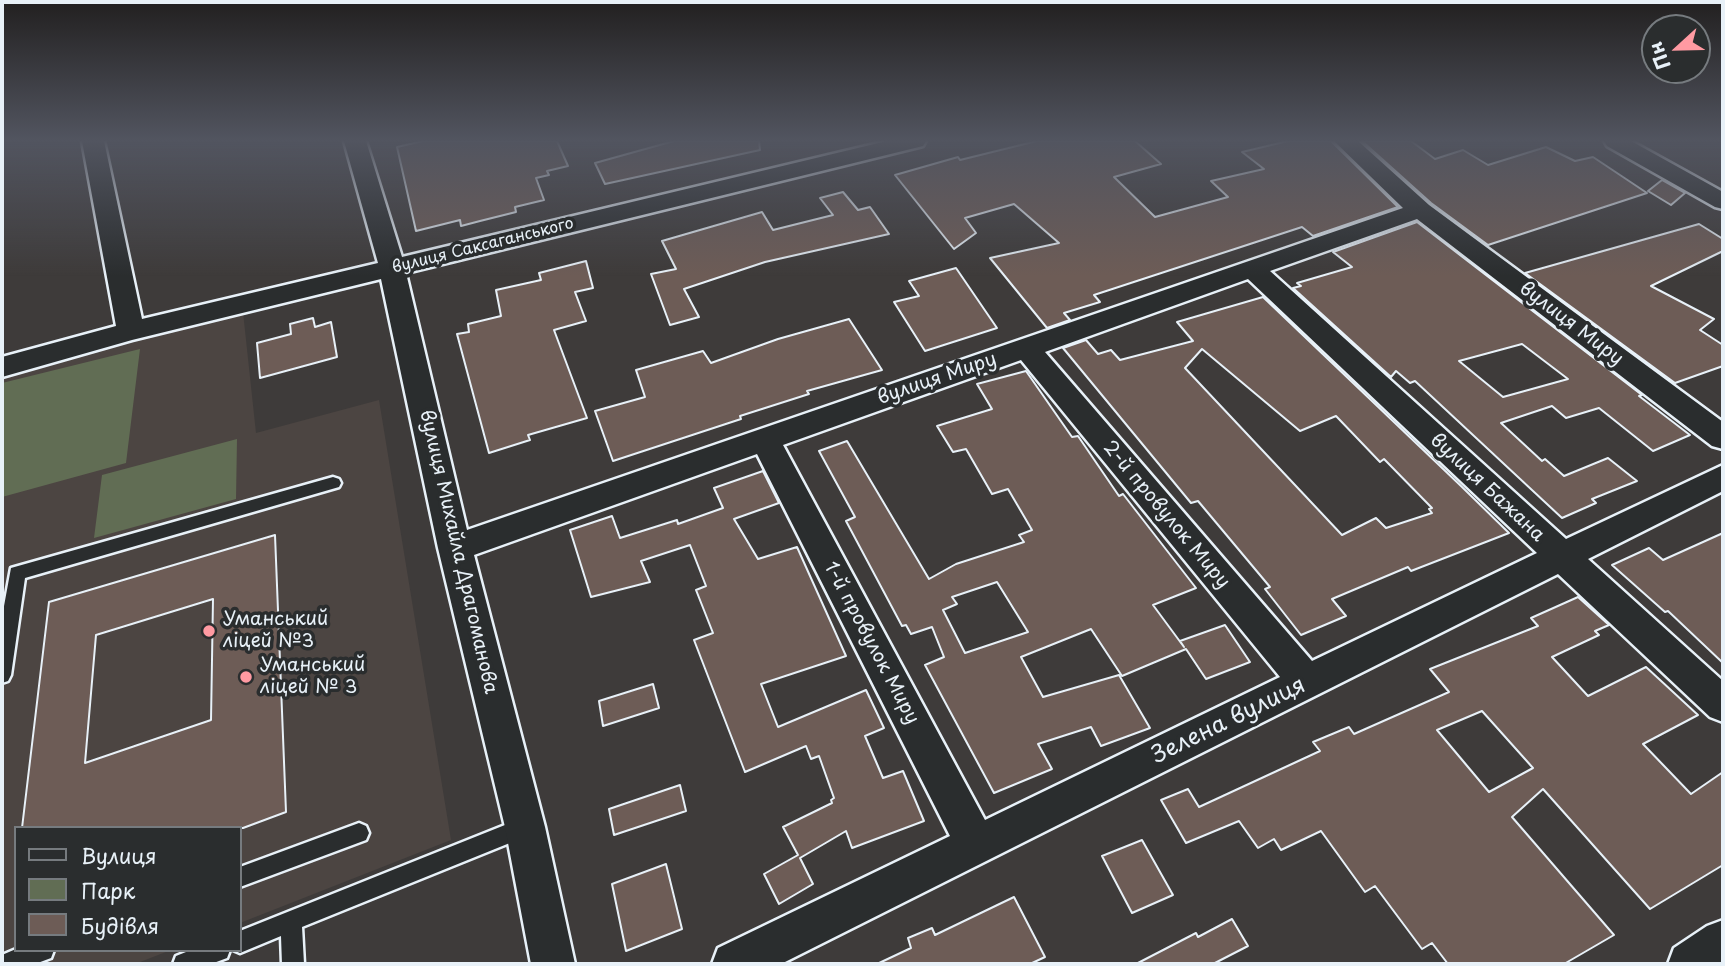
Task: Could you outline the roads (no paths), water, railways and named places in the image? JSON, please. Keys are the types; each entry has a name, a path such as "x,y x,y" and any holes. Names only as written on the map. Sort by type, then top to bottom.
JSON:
{"street":[{"path":"102,186 131,331"},
{"name":"вулиця Михайла Драгоманова","path":"374,186 455,548 525,827 553,964"},
{"name":"вулиця Саксаганського","path":"2,367 131,331 729,186"},
{"name":"вулиця Миру","path":"1394,186 1420,210 1723,438"},
{"path":"1695,186 1723,202"},
{"name":"вулиця Миру","path":"455,548 1420,210"},
{"name":"вулиця Бажана","path":"1252,269 1723,705"},
{"name":"2-й провулок Миру","path":"1026,348 1307,682"},
{"name":"1-й провулок Миру","path":"765,440 976,845"},
{"name":"Зелена вулиця","path":"734,964 1723,477"},
{"path":"1690,964 1723,942"}],"lane":[{"path":"2,675 17,573 333,483"},
{"path":"242,941 525,827"},
{"path":"242,876 359,833"},
{"path":"291,921 293,964"},
{"path":"6,964 38,952"},
{"path":"184,964 214,952"}],"place":[{"name":"Уманський ліцей №3","path":"209,631"},
{"name":"Уманський ліцей № 3","path":"246,677"}]}
